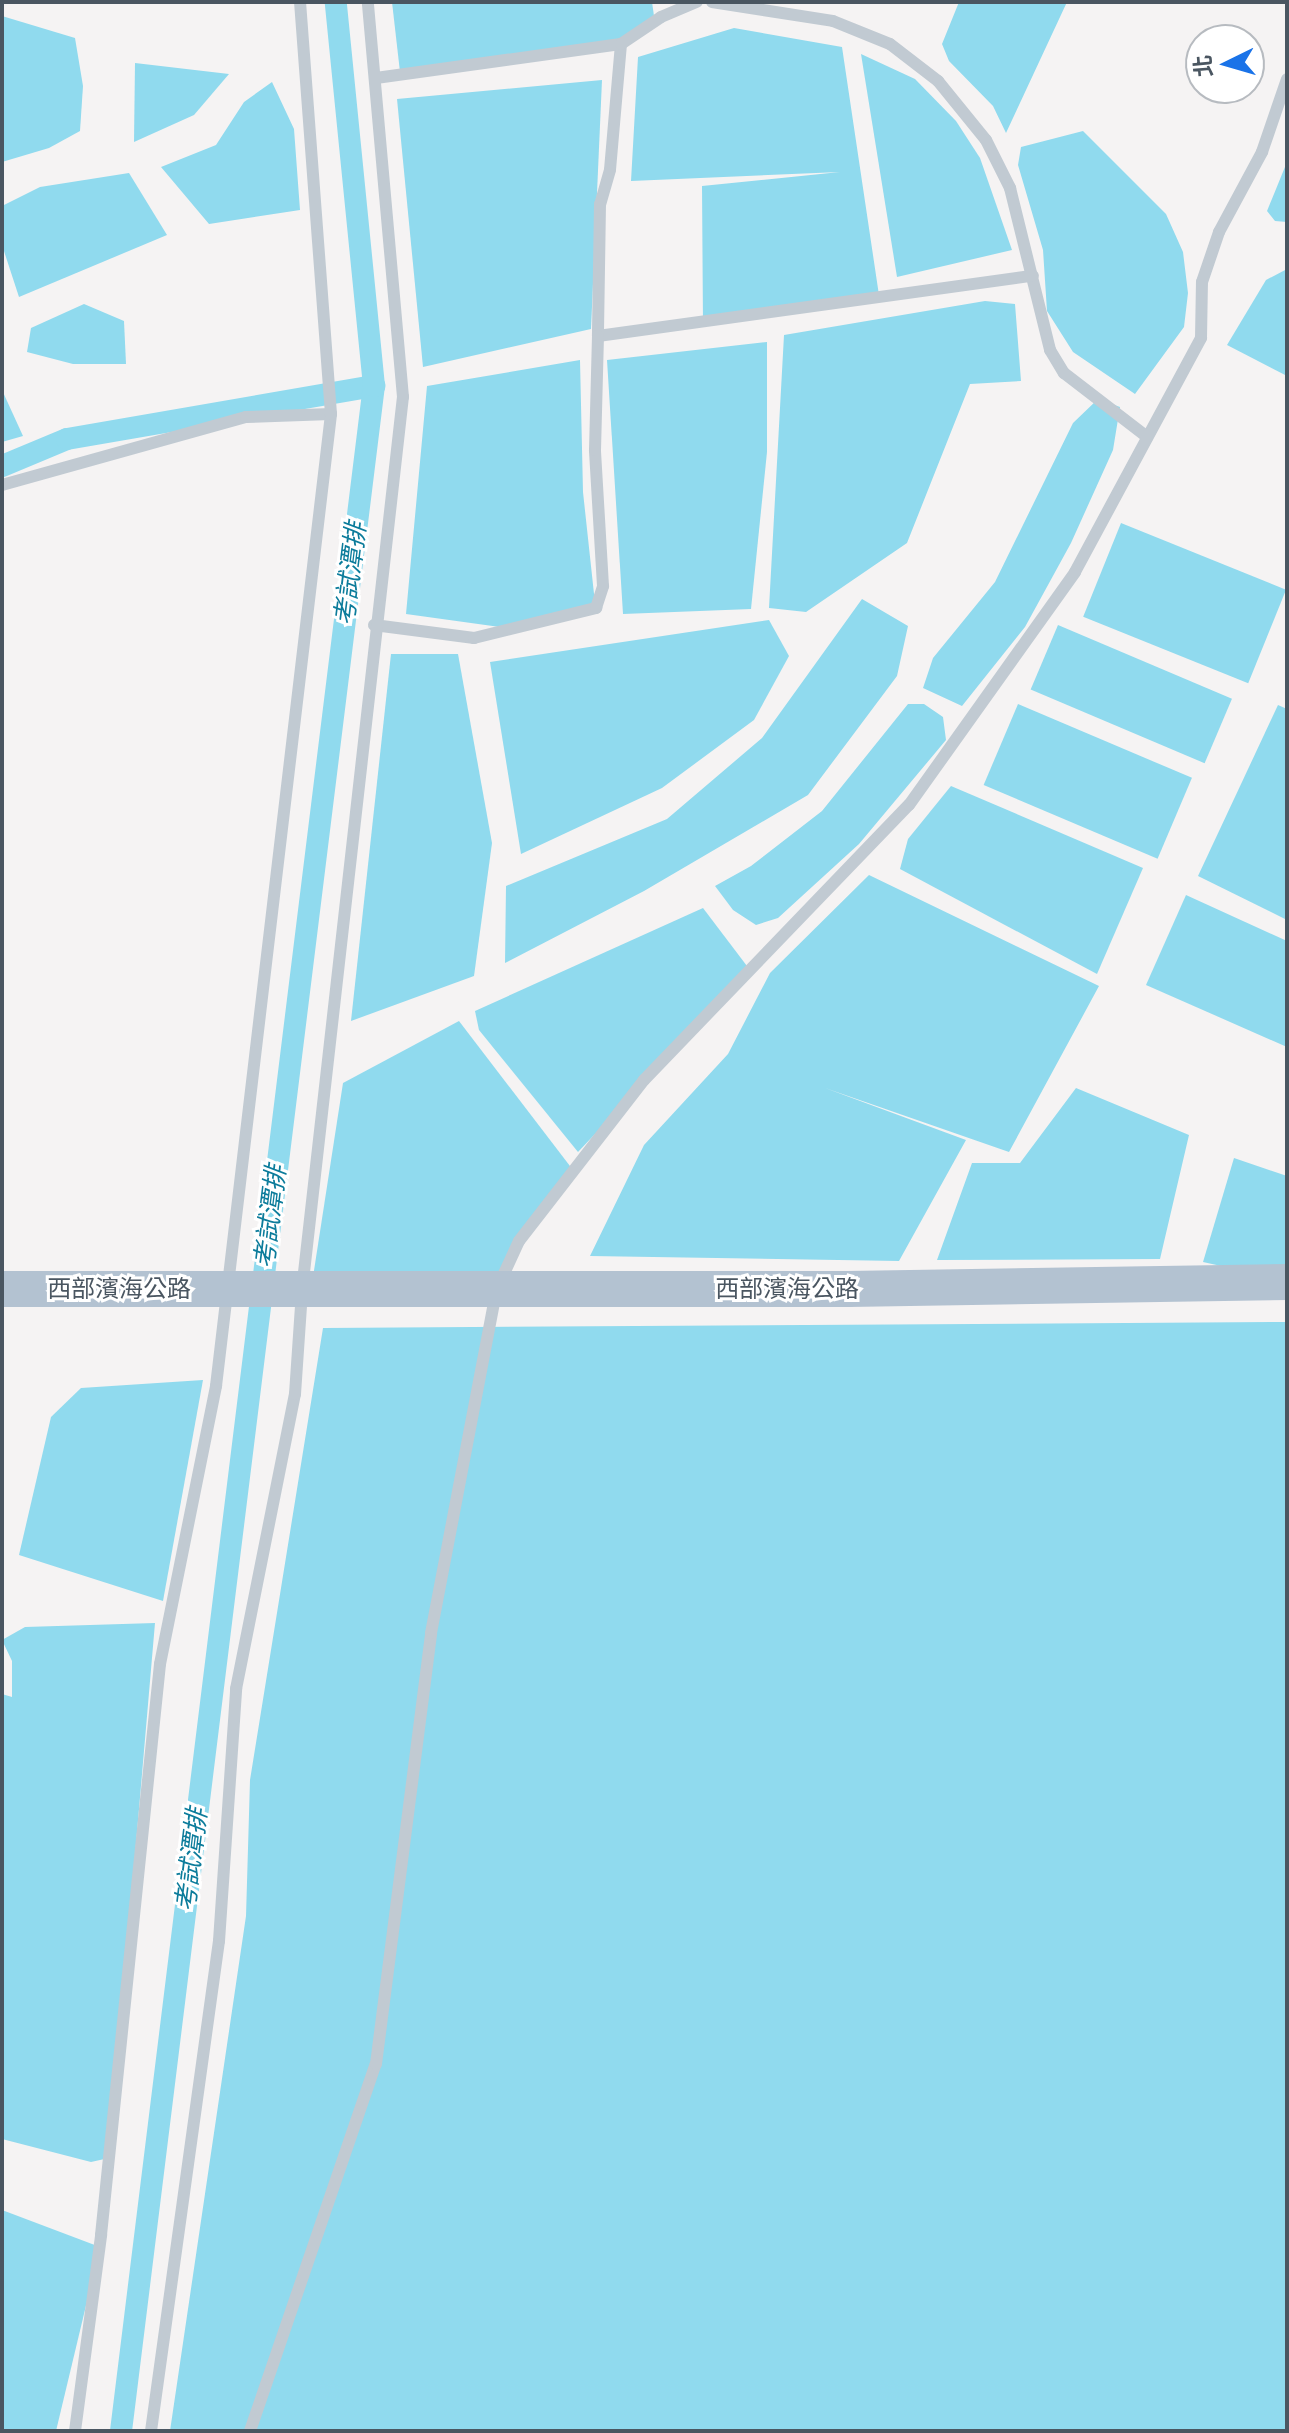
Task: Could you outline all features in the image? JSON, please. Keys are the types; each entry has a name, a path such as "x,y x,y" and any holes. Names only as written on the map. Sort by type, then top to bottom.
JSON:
{"main road":[{"name":"西部濱海公路","path":"2,1289 496,1291 1287,1282"}],"lane":[{"path":"75,2431 101,2235 160,1664 216,1386 230,1288 331,414 300,2"},
{"path":"151,2431 219,1941 236,1689 295,1394 294,1290 403,397 368,2"},
{"path":"376,78 621,44 661,17 697,2"},
{"path":"712,2 833,21 890,44 938,81 986,140 1010,188 1050,350 1064,373 1147,437"},
{"path":"374,625 474,638 596,608 603,586 595,450 600,204 610,170 621,44"},
{"path":"250,2431 376,2064 431,1633 496,1291 519,1241 644,1080 909,805 1075,572 1201,338 1202,282 1219,232 1262,152 1287,79"},
{"path":"598,336 1033,276"},
{"path":"2,485 246,417 331,414"}],"water":[{"path":"392,2 652,2 655,23 631,38 400,72"},
{"path":"959,2 1067,2 1006,133 993,106 949,61 942,44"},
{"path":"2,16 75,38 83,86 80,131 49,148 2,162"},
{"path":"734,28 842,47 880,302 703,325 702,186 840,172 631,181 638,57"},
{"path":"861,54 915,79 956,121 980,158 1012,250 897,277"},
{"path":"135,63 229,74 194,115 134,142"},
{"path":"602,80 591,329 423,367 397,99"},
{"path":"272,82 294,129 300,210 209,224 161,167 216,145 244,102"},
{"path":"1083,131 1166,214 1183,252 1188,293 1184,327 1135,394 1073,352 1047,311 1043,250 1018,165 1021,147"},
{"path":"1287,162 1287,222 1275,221 1267,211"},
{"path":"129,173 167,235 19,297 2,245 2,206 40,187"},
{"path":"1287,269 1287,376 1227,345 1266,280"},
{"path":"985,301 1015,304 1021,381 970,384 907,543 806,612 769,608 784,335"},
{"path":"84,304 124,321 126,364 73,364 27,352 31,328"},
{"path":"767,342 767,452 751,609 623,614 607,360"},
{"path":"580,360 583,492 595,603 507,628 406,614 427,386"},
{"path":"2,390 23,436 2,442"},
{"path":"1098,399 1120,407 1113,450 1071,543 1025,627 962,706 923,688 933,658 995,582 1073,423"},
{"path":"1121,523 1286,590 1248,683 1083,617"},
{"path":"862,599 908,626 897,676 808,795 644,891 505,963 506,886 667,819 762,738"},
{"path":"769,620 789,656 754,720 662,788 521,854 490,662"},
{"path":"1058,625 1232,699 1205,763 1031,689"},
{"path":"391,654 458,654 492,843 474,976 351,1021"},
{"path":"908,704 924,704 943,717 946,740 859,844 778,918 756,925 733,910 715,886 751,866 822,811"},
{"path":"1018,704 1192,778 1158,859 984,785"},
{"path":"1278,705 1287,709 1287,920 1198,876"},
{"path":"951,786 1143,868 1097,974 900,869 908,839"},
{"path":"869,875 1099,986 1009,1152 825,1088 966,1140 899,1261 590,1256 644,1145 728,1054 770,973"},
{"path":"1186,895 1287,941 1287,1047 1146,985"},
{"path":"703,908 750,970 578,1152 479,1030 475,1011"},
{"path":"459,1021 573,1170 499,1271 313,1277 343,1083"},
{"path":"1076,1088 1189,1135 1160,1259 937,1260 972,1163 1020,1163"},
{"path":"1234,1158 1287,1176 1287,1268 1230,1268 1203,1262"},
{"path":"1287,1322 1287,2431 170,2431 246,1916 250,1780 323,1328"},
{"path":"203,1380 163,1601 19,1555 51,1417 81,1388"},
{"path":"155,1623 109,2158 91,2162 2,2139 2,1694 12,1697 12,1661 2,1640 25,1627"},
{"path":"2,2210 100,2247 56,2431 2,2431"}],"waterway":[{"name":"考試潭排","path":"121,2431 374,386 336,2"},
{"path":"2,466 67,439 374,386"}]}
